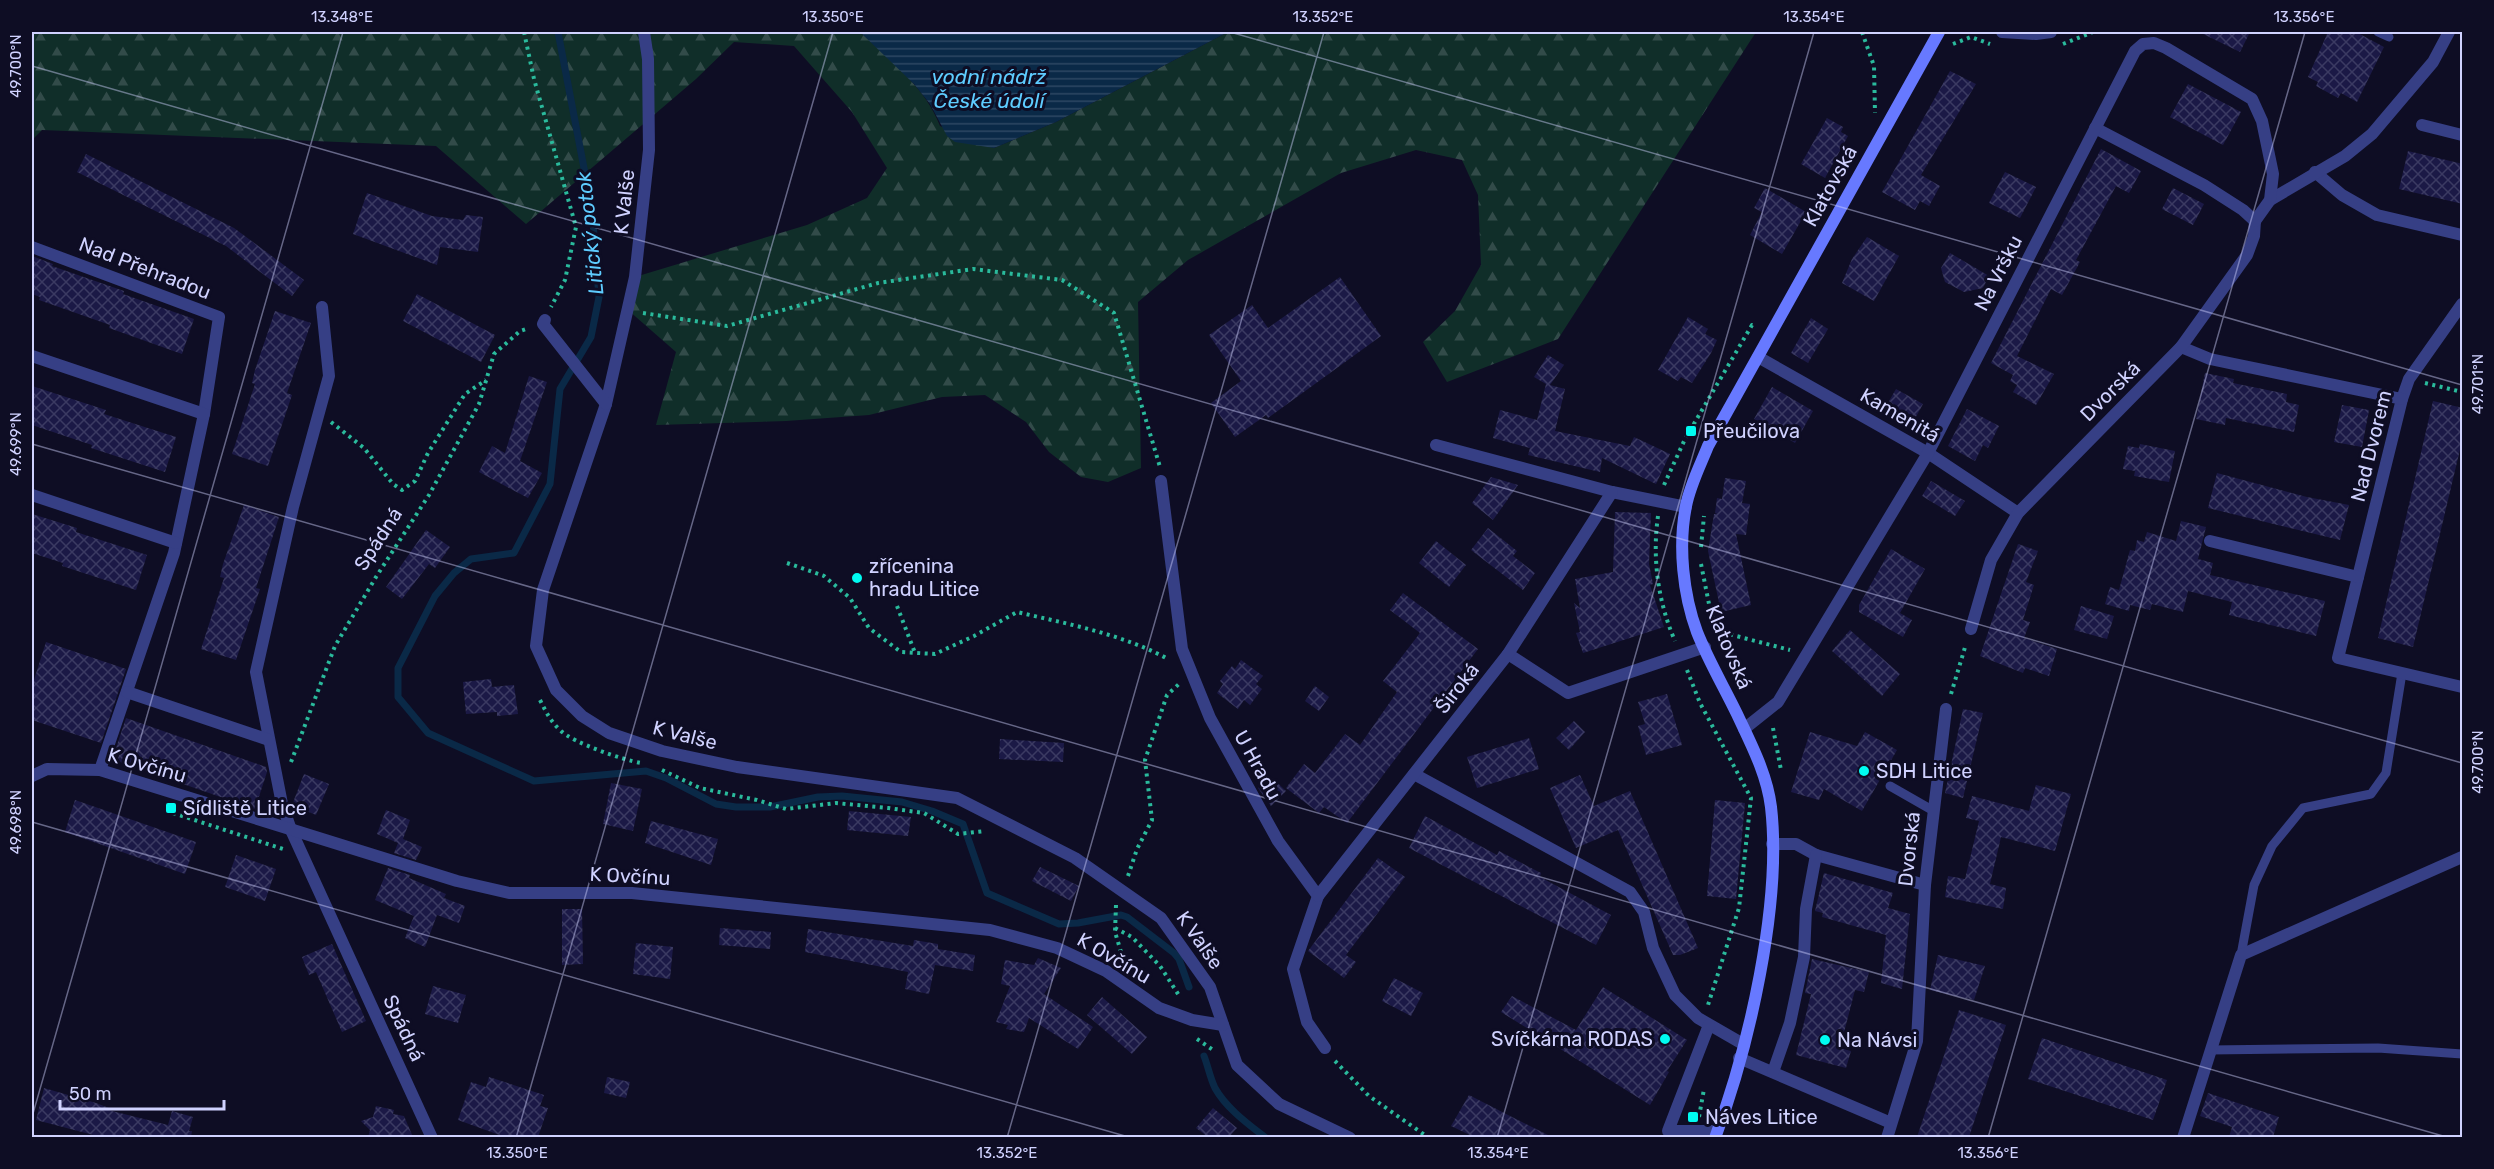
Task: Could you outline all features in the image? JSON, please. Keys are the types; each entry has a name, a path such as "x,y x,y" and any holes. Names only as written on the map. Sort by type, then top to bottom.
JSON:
{"main road":[{"name":"Klatovská","path":"1716,1134 1740,1058 1766,929 1772,844 1770,806 1758,758 1705,647 1690,607 1684,576 1683,542 1686,507 1708,446 1939,32"}],"street":[{"name":"K Valše","path":"644,32 648,59 649,150 635,277 606,404 543,590 536,646 556,690 582,716 609,733 662,752 737,767 957,798 1076,858 1161,918 1210,987 1237,1065 1280,1104 1350,1137"},
{"path":"2002,32 2036,34 2051,32"},
{"path":"2095,128 2204,186 2243,210 2255,221 2270,200 2345,156 2372,134 2433,62 2449,32"},
{"name":"Na Vršku","path":"1744,729 1778,702 1928,453 2135,51 2143,44 2154,43 2166,48 2252,99 2262,121 2273,174 2270,200"},
{"path":"2422,125 2463,135"},
{"path":"2315,172 2342,195 2377,215 2463,235"},
{"name":"Dvorská","path":"1971,629 1991,560 2018,513 2181,347 2247,255 2254,236 2255,221"},
{"name":"Nad Přehradou","path":"32,247 219,317 204,414 176,543 100,770"},
{"name":"Nad Dvorem","path":"2402,673 2338,658 2402,399 2409,379 2463,304"},
{"name":"Spádná","path":"322,308 329,376 293,507 256,672 282,804 291,830 432,1137"},
{"path":"544,322 606,404"},
{"path":"2181,347 2210,359 2402,399"},
{"path":"32,357 204,414"},
{"name":"Kamenitá","path":"1758,357 1928,453 2018,513"},
{"path":"1436,445 1612,492 1686,507"},
{"name":"U Hradu","path":"1162,477 1182,649 1210,718 1278,841 1318,896"},
{"name":"Široká","path":"1318,896 1508,654 1612,492"},
{"path":"32,495 176,543"},
{"path":"2210,541 2358,577"},
{"path":"1508,654 1568,693 1705,647"},
{"path":"2402,673 2463,687"},
{"path":"127,692 269,740"},
{"name":"Dvorská","path":"1887,1137 1917,1041 1925,885 1932,810 1947,710"},
{"name":"K Ovčínu","path":"32,776 47,769 100,770 457,881 509,893 632,893 990,930 1057,948 1106,971 1159,1008 1192,1020 1223,1025"},
{"path":"1414,774 1630,892 1644,912 1653,948 1675,995 1698,1018 1743,1044"},
{"path":"1772,844 1796,844 1816,855 1925,885"},
{"path":"1773,1072 1790,1023 1804,957 1806,909 1816,855"},
{"path":"2182,1137 2241,955 2463,857"},
{"path":"1318,896 1293,969 1307,1022 1325,1048"},
{"path":"1709,1025 1668,1131 1716,1134"},
{"path":"1740,1058 1891,1123"}],"lane":[{"path":"2378,32 2390,37"},
{"path":"2241,955 2254,885 2272,846 2303,808 2371,794 2386,773 2402,673"},
{"path":"1890,786 1932,810"},
{"path":"2210,1050 2378,1048 2463,1054"}],"path":[{"path":"524,32 534,80 576,227 565,280 544,322"},
{"path":"1862,32 1874,66 1875,146"},
{"path":"2055,45 2065,44 2093,32"},
{"path":"1949,48 1956,41 1971,37 1992,44"},
{"path":"628,310 727,326 878,284 973,269 1062,280 1114,313 1162,477"},
{"name":"Spádná","path":"288,770 335,646 429,495 479,404 494,354 520,331 544,322"},
{"path":"2409,379 2463,392"},
{"path":"319,412 364,448 393,484 402,490 415,481 434,443 465,394 486,380"},
{"path":"1704,506 1700,557 1717,631 1807,655"},
{"path":"787,563 824,576 850,598 869,628 901,652 935,654 975,636 1017,612 1147,648 1191,671 1167,695 1144,760 1152,820 1137,849 1128,876"},
{"path":"897,606 915,653"},
{"path":"1947,710 1971,629"},
{"path":"757,800 786,809 836,803 897,809 924,813 958,834 978,832"},
{"path":"171,812 294,853 302,851"},
{"path":"1117,899 1116,925 1120,954"},
{"path":"1116,925 1132,937 1160,966 1175,992 1185,1001 1200,1040"},
{"path":"1191,1035 1219,1054"},
{"path":"1325,1048 1340,1068 1369,1096 1429,1137"}],"green space":[{"path":"32,32 860,32 916,87 934,112 940,126 994,148 1056,122 1228,32 1756,32 1558,339 1447,382 1423,342 1455,311 1481,265 1478,195 1462,160 1416,150 1341,173 1188,260 1138,302 1141,468 1108,482 1081,477 1049,452 1026,422 985,395 942,397 869,415 786,421 656,425 676,352 628,310 635,277 807,225 867,198 887,168 852,112 794,46 734,42 696,79 526,224 436,146 42,130 32,140"}],"water":[{"name":"vodní nádrž České údolí","path":"860,32 1228,32 1056,122 994,148 955,142 947,136 930,104 914,84"}],"building":[{"path":"2199,32 2250,32 2240,52"},
{"path":"2328,32 2356,32 2384,47 2357,102 2341,93 2338,98 2316,86 2318,82 2308,77"},
{"path":"1950,71 1976,84 1921,175 1940,186 1929,206 1920,201 1915,210 1882,192"},
{"path":"2188,84 2241,112 2223,145 2170,117"},
{"path":"1827,118 1843,127 1841,132 1848,136 1825,178 1801,164"},
{"path":"2101,149 2141,171 2129,193 2116,186 2076,260 2080,262 2062,295 2051,289 2017,356 2054,374 2036,405 2013,392 2017,385 2010,381 2013,375 1991,363"},
{"path":"2408,151 2463,164 2463,204 2399,189"},
{"path":"86,154 234,228 304,280 292,296 226,246 77,172"},
{"path":"2005,172 2036,187 2020,218 1989,203"},
{"path":"1765,188 1806,212 1782,254 1750,235 1762,212 1754,208"},
{"path":"2173,188 2204,204 2193,225 2162,209"},
{"path":"367,193 432,216 463,220 466,215 483,217 478,252 440,247 437,265 353,234"},
{"path":"1867,237 1899,256 1874,301 1842,283 1852,259"},
{"path":"1950,253 1989,276 1983,288 1964,292 1945,282 1941,268"},
{"path":"32,256 53,264 52,266 124,291 123,294 194,319 182,354 39,300 40,297 32,294"},
{"path":"1340,277 1381,336 1268,418 1266,415 1235,437 1211,403 1241,381 1209,335 1252,305 1268,328"},
{"path":"417,294 495,335 481,362 403,321"},
{"path":"275,311 311,323 287,393 292,395 268,466 232,454 255,384 252,383 255,370"},
{"path":"1688,317 1708,329 1705,334 1717,340 1692,383 1681,377 1678,381 1658,370"},
{"path":"1811,318 1828,329 1808,363 1791,353"},
{"path":"1548,355 1564,365 1550,385 1565,389 1555,431 1630,446 1634,437 1670,454 1656,484 1602,458 1600,472 1528,455 1530,448 1493,438 1500,410 1537,420 1546,384 1534,377"},
{"path":"2205,373 2234,379 2233,383 2287,394 2286,402 2299,405 2294,432 2226,418 2225,425 2196,419"},
{"path":"529,376 547,382 520,461 542,473 528,498 479,472 492,446 505,453"},
{"path":"32,386 106,410 104,414 176,437 165,472 91,448 92,445 32,425"},
{"path":"1772,387 1813,411 1795,443 1754,419"},
{"path":"1896,389 1923,404 1912,424 1885,408"},
{"path":"2433,401 2463,408 2463,437 2413,647 2378,638"},
{"path":"2342,405 2369,410 2362,447 2334,442"},
{"path":"1967,409 1999,426 1988,448 1983,445 1975,461 1948,446"},
{"path":"2140,444 2175,451 2169,482 2134,476 2135,471 2123,469 2128,446 2139,448"},
{"path":"2217,473 2307,497 2349,505 2340,540 2208,508"},
{"path":"1491,477 1518,485 1493,520 1472,503"},
{"path":"1725,478 1746,481 1742,503 1750,504 1746,535 1736,534 1751,605 1721,612 1708,551 1714,514 1717,514 1715,513 1717,498 1722,499"},
{"path":"1931,481 1965,501 1955,516 1922,496"},
{"path":"244,505 279,517 256,588 260,589 236,660 201,649 224,578 220,577 223,564"},
{"path":"1615,512 1651,513 1649,564 1653,584 1650,585 1664,627 1583,653 1576,633 1580,632 1574,603 1580,608 1575,579 1613,572"},
{"path":"32,514 77,528 76,532 147,555 136,590 62,566 63,563 32,553"},
{"path":"2181,521 2206,527 2198,559 2213,563 2210,575 2325,601 2316,636 2229,615 2232,602 2188,591 2183,612 2152,604 2150,610 2130,605 2129,611 2105,604 2110,587 2119,590 2130,550 2135,551 2137,540 2144,542 2147,532 2176,541"},
{"path":"1488,528 1517,551 1513,556 1535,573 1523,590 1471,550"},
{"path":"426,530 450,547 435,568 429,564 402,599 386,587"},
{"path":"1436,541 1466,565 1449,587 1419,563"},
{"path":"2018,544 2038,551 2026,582 2034,585 2023,620 2030,622 2024,638 2057,649 2049,676 2025,668 2023,673 1980,656"},
{"path":"1891,549 1925,569 1900,613 1912,620 1903,637 1859,612 1859,605"},
{"path":"1403,593 1478,649 1347,823 1324,807 1319,813 1286,788 1304,764 1315,773 1345,734 1360,745 1397,692 1383,681 1420,633 1390,610"},
{"path":"2081,606 2114,616 2107,639 2074,630"},
{"path":"1850,630 1900,674 1882,696 1832,651"},
{"path":"46,642 126,669 101,743 32,720 32,686"},
{"path":"1241,660 1263,676 1256,684 1262,689 1250,705 1244,700 1238,709 1217,693 1223,684 1220,681 1232,666 1235,669"},
{"path":"491,679 492,687 514,685 518,714 497,716 497,712 466,714 463,682"},
{"path":"1315,686 1329,697 1319,711 1305,701"},
{"path":"1667,694 1682,745 1646,755 1638,726 1645,724 1638,702"},
{"path":"1963,709 1983,713 1963,798 1945,793"},
{"path":"126,718 266,767 267,772 255,809 117,761 121,750 116,748"},
{"path":"1574,721 1585,732 1569,750 1556,738"},
{"path":"1810,732 1857,746 1865,732 1897,750 1862,811 1824,789 1819,800 1791,792"},
{"path":"1529,738 1539,769 1477,788 1467,757"},
{"path":"1000,739 1064,743 1063,762 999,759"},
{"path":"304,774 329,784 316,815 292,805"},
{"path":"1580,775 1594,806 1630,791 1698,948 1680,955 1673,955 1618,830 1576,848 1550,788"},
{"path":"1270,776 1286,791 1271,806 1258,788"},
{"path":"611,783 642,789 633,831 603,824"},
{"path":"2036,785 2071,794 2055,851 2001,837 1990,884 2006,888 2003,909 1945,897 1948,876 1965,879 1979,821 1966,818 1972,796 2029,811"},
{"path":"75,800 196,842 185,874 65,832"},
{"path":"1715,800 1745,803 1736,899 1707,896"},
{"path":"386,810 410,820 403,839 422,847 416,860 394,853 398,843 377,834"},
{"path":"849,811 911,817 908,836 847,830"},
{"path":"1425,816 1497,855 1499,851 1541,873 1540,877 1611,915 1596,945 1409,848"},
{"path":"651,821 718,839 711,865 645,843"},
{"path":"236,855 276,869 265,901 225,887"},
{"path":"1378,858 1405,877 1346,955 1356,962 1344,978 1308,951"},
{"path":"1040,867 1079,886 1071,901 1032,881"},
{"path":"388,868 410,875 409,878 446,894 444,898 465,906 459,923 437,915 425,947 405,938 414,916 375,900"},
{"path":"1824,873 1893,893 1888,908 1910,914 1902,989 1881,983 1886,935 1822,917 1823,913 1815,911"},
{"path":"562,909 582,909 583,964 562,965"},
{"path":"720,928 771,932 770,949 719,945"},
{"path":"808,929 913,946 914,940 938,944 938,949 975,955 973,971 935,965 929,994 905,989 908,972 805,952"},
{"path":"636,943 673,947 670,979 633,974"},
{"path":"332,944 366,1021 342,1032 316,972 309,975 302,957"},
{"path":"1938,955 1985,966 1974,1000 1930,990"},
{"path":"1038,958 1061,968 1044,994 1093,1027 1078,1049 1029,1018 1024,1032 1006,1029 1008,1025 996,1022 1010,986 1001,984 1005,960 1034,965"},
{"path":"1812,959 1869,972 1864,992 1855,990 1840,1048 1851,1051 1846,1068 1796,1055 1811,994 1805,993"},
{"path":"1394,978 1423,993 1411,1016 1382,1001"},
{"path":"433,986 466,995 458,1023 425,1014"},
{"path":"1603,987 1687,1040 1667,1071 1669,1072 1650,1105 1501,1012 1512,996 1576,1030"},
{"path":"1102,997 1147,1037 1132,1054 1087,1015"},
{"path":"1959,1010 2006,1025 1969,1137 1917,1137"},
{"path":"2042,1038 2167,1080 2153,1120 2028,1079"},
{"path":"489,1077 544,1095 540,1106 548,1108 538,1137 505,1137 458,1120 471,1082 486,1087"},
{"path":"607,1077 630,1082 626,1098 604,1093"},
{"path":"44,1088 96,1103 109,1108 108,1110 168,1125 172,1111 193,1117 189,1131 192,1131 191,1137 101,1137 36,1120"},
{"path":"2208,1093 2279,1117 2273,1137 2229,1137 2232,1127 2200,1116"},
{"path":"1469,1095 1552,1137 1474,1137 1451,1126"},
{"path":"376,1106 394,1110 393,1114 404,1116 413,1137 368,1137 370,1130 361,1121 373,1117"},
{"path":"1213,1108 1237,1128 1229,1137 1208,1137 1196,1128"}],"waterway":[{"name":"Litický potok","path":"558,32 592,210 599,297 591,337 560,389 550,484 514,553 471,559 454,573 435,596 398,668 398,697 428,733 534,781 646,771 666,778 716,804 736,807 770,807 818,797 842,796 902,802 932,811 963,824 987,893 1059,924 1121,915 1127,917 1174,953 1179,959 1189,987"},
{"name":"Litický potok","path":"1204,1056 1213,1084 1225,1102 1266,1138"}],"place":[{"name":"Přeučilova","path":"1691,431"},
{"name":"zřícenina hradu Litice","path":"857,578"},
{"name":"SDH Litice","path":"1864,771"},
{"name":"Sídliště Litice","path":"171,808"},
{"name":"Svíčkárna RODAS","path":"1665,1039"},
{"name":"Na Návsi","path":"1825,1040"},
{"name":"Náves Litice","path":"1693,1117"}]}
